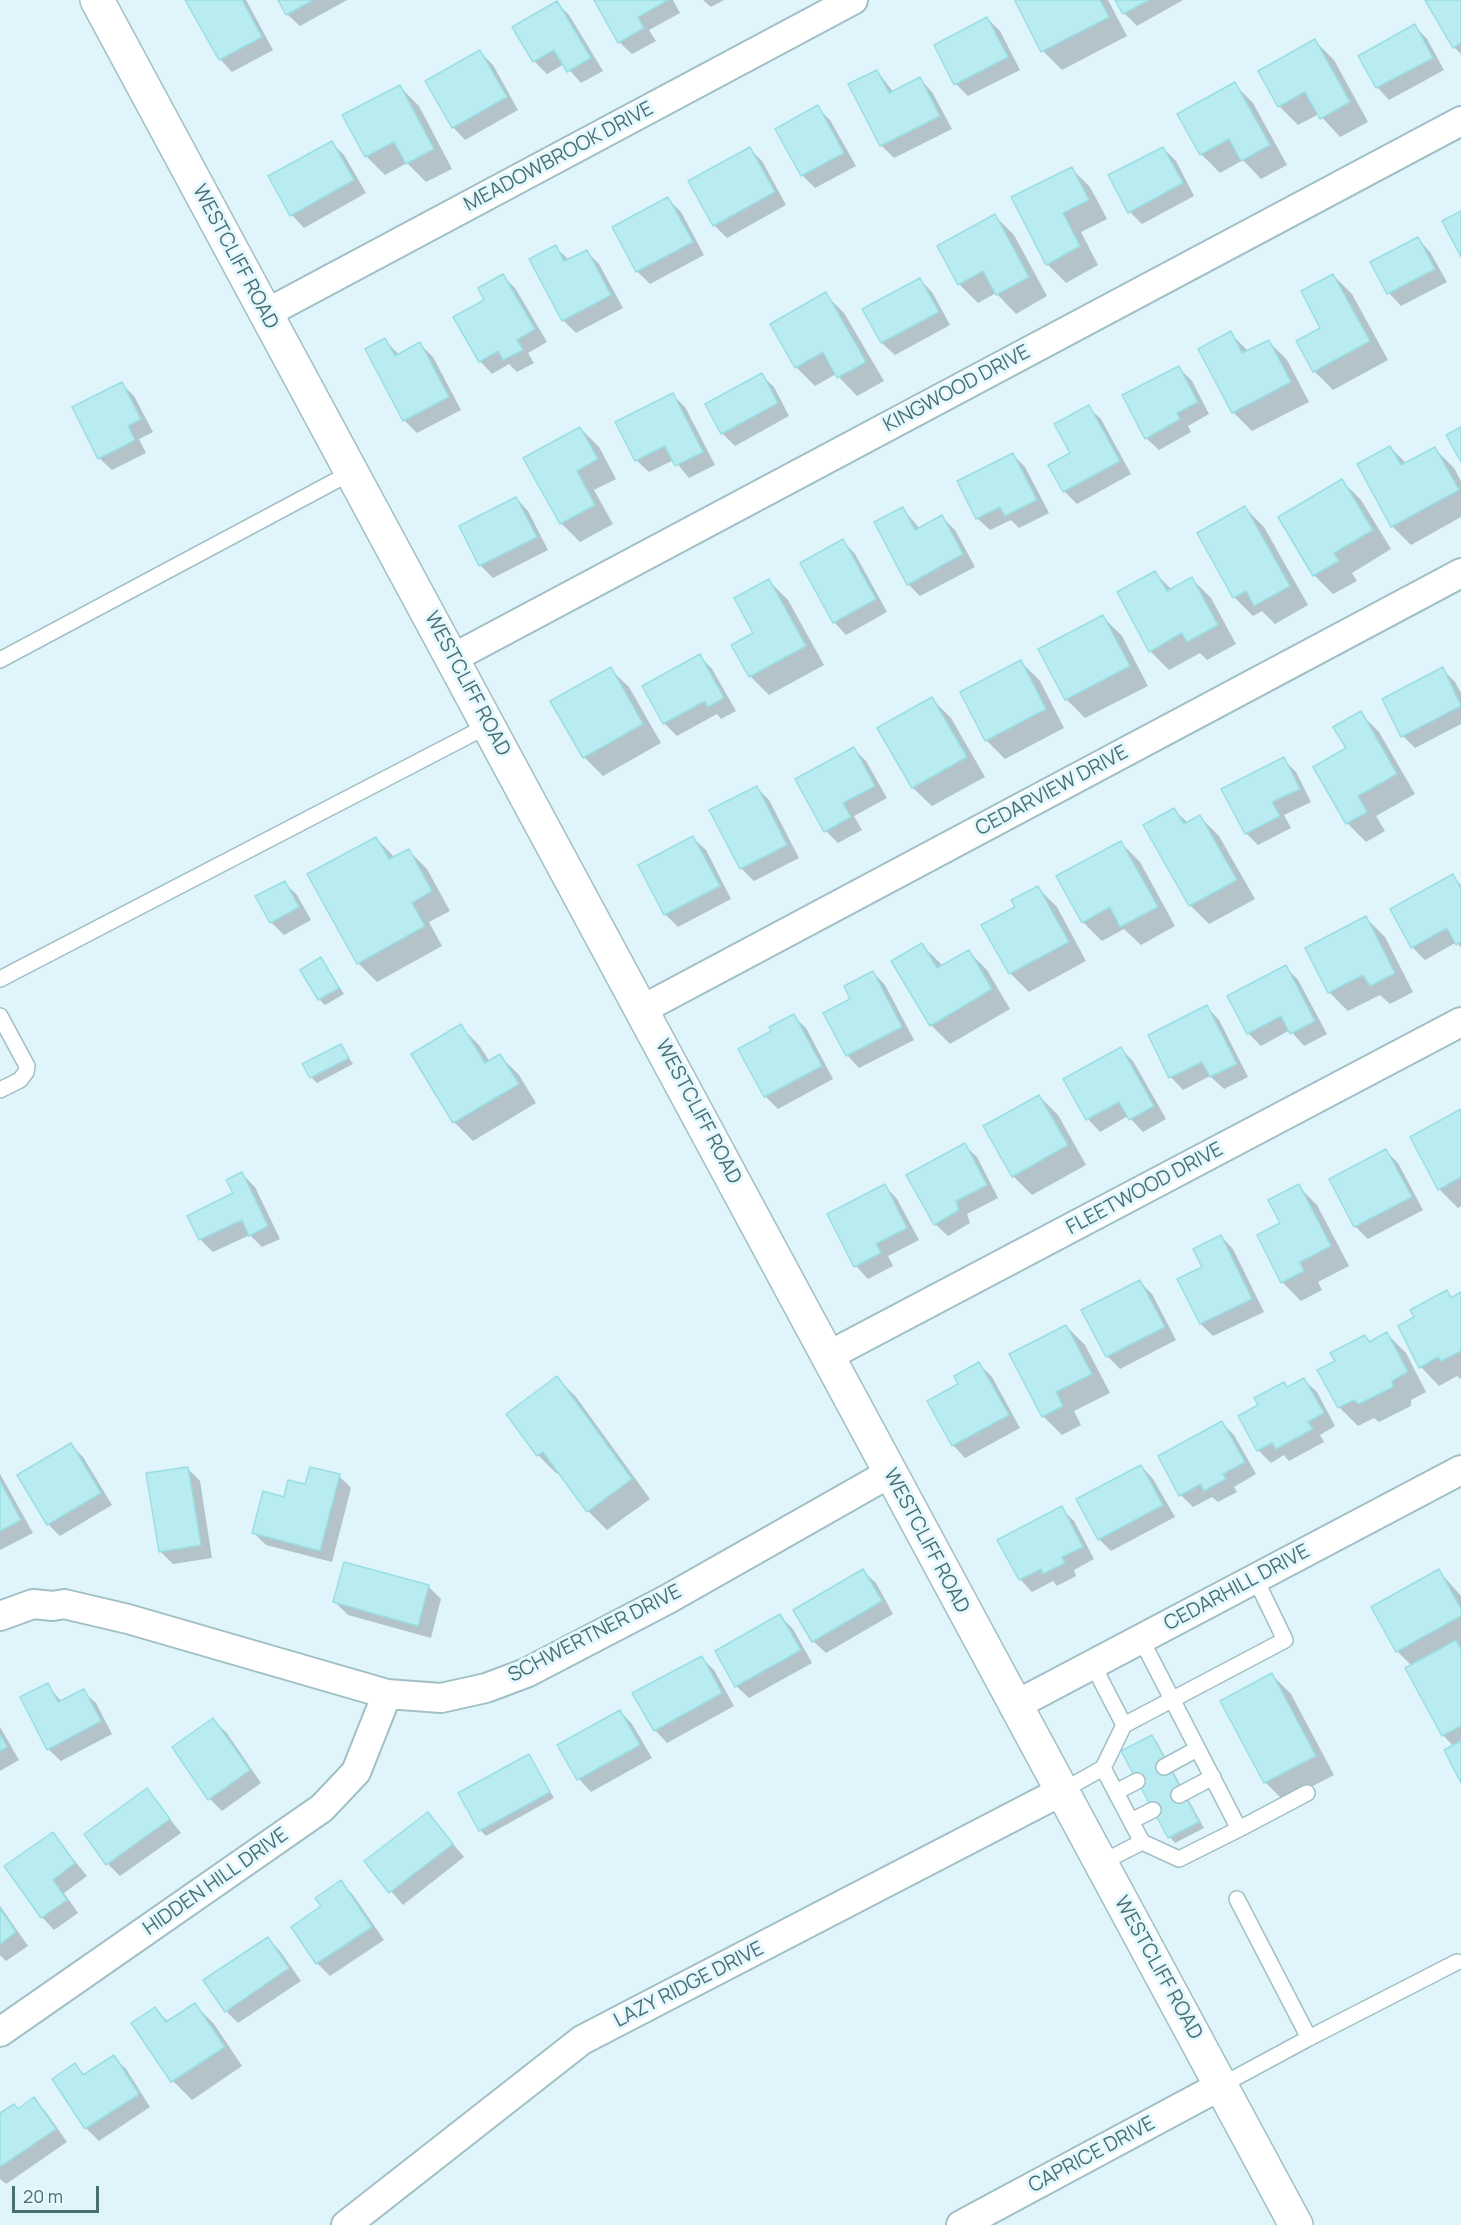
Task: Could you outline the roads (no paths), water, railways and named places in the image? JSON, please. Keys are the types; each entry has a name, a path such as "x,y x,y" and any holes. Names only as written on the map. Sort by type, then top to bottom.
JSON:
{"street":[{"name":"WESTCLIFF ROAD","path":"97,0 643,1009 1014,1706 1222,2085 1296,2225"},
{"name":"MEADOWBROOK DRIVE","path":"265,314 853,0"},
{"name":"KINGWOOD DRIVE","path":"453,658 1461,121"},
{"name":"CEDARVIEW DRIVE","path":"643,1009 1461,573"},
{"name":"FLEETWOOD DRIVE","path":"828,1356 1461,1022"},
{"name":"CEDARHILL DRIVE","path":"1014,1706 1461,1470"},
{"name":"SCHWERTNER DRIVE","path":"0,1616 33,1604 53,1606 64,1604 128,1619 387,1694 441,1698 486,1688 526,1673 668,1599 890,1473"},
{"name":"HIDDEN HILL DRIVE","path":"0,2032 322,1808 356,1772 387,1694"},
{"name":"LAZY RIDGE DRIVE","path":"346,2225 582,2040 1062,1791"},
{"name":"CAPRICE DRIVE","path":"961,2225 1222,2085"}],"lane":[{"path":"0,660 352,472"},
{"path":"0,979 489,725"},
{"path":"0,1016 27,1066 27,1072 20,1080 0,1090"},
{"path":"1062,1791 1103,1768 1124,1725 1285,1640 1255,1578"},
{"path":"1141,1639 1239,1829"},
{"path":"1093,1665 1124,1725"},
{"path":"1164,1767 1197,1749"},
{"path":"1103,1768 1142,1842 1179,1859 1307,1793"},
{"path":"1179,1795 1213,1777"},
{"path":"1116,1792 1137,1781"},
{"path":"1131,1821 1153,1810"},
{"path":"1101,1863 1142,1842"},
{"path":"1237,1899 1309,2038"},
{"path":"1222,2085 1457,1962"}]}
